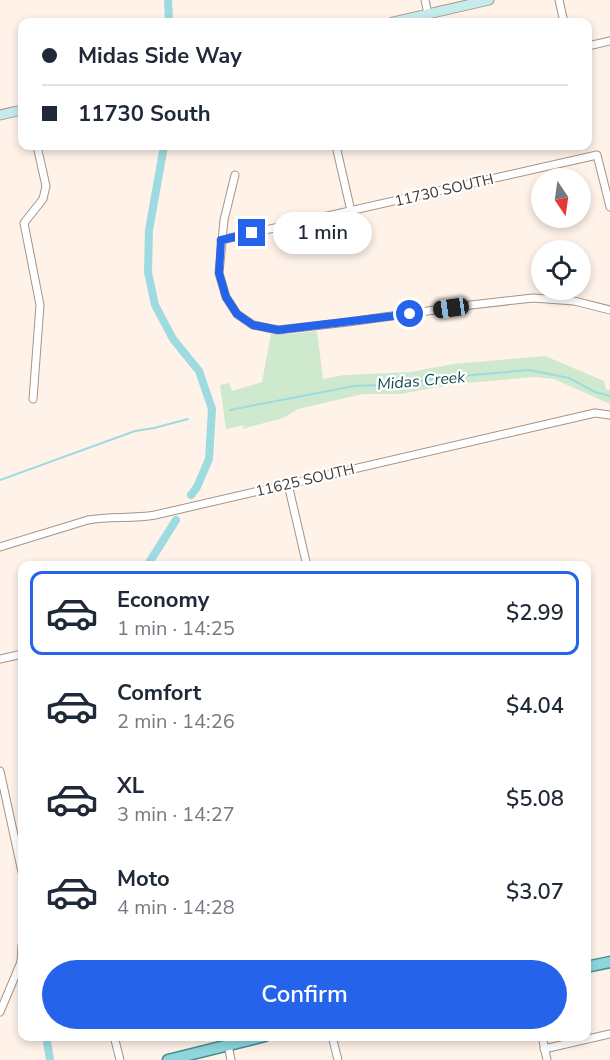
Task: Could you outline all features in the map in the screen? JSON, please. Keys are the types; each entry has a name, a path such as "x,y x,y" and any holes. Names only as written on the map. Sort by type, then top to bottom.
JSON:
{"main road":[{"path":"410,18 489,0"},
{"path":"0,115 18,111"},
{"path":"591,966 610,962"},
{"path":"168,1060 244,1041"}],"street":[{"path":"425,0 428,14"},
{"path":"559,0 563,18"},
{"path":"592,45 610,41"},
{"path":"33,399 39,305 24,224 44,199 46,186 38,150"},
{"path":"337,150 351,211"},
{"name":"11730 SOUTH","path":"221,240 597,155 610,207"},
{"path":"235,175 224,220 219,273 226,297 237,314 253,325 278,330 533,298 574,301 610,308"},
{"name":"11625 SOUTH","path":"0,547 88,520 145,517 595,413 610,415"},
{"path":"288,484 306,561"},
{"path":"0,659 18,655"},
{"path":"0,771 18,854"},
{"path":"0,1012 18,969"},
{"path":"591,1038 610,1034"},
{"path":"115,1041 120,1060"},
{"path":"333,1041 338,1060"},
{"path":"543,1041 547,1060"},
{"path":"544,1049 579,1041"},
{"path":"228,1045 231,1060"}],"green space":[{"path":"317,331 323,379 344,375 411,372 453,364 545,356 604,381 606,389 610,390 610,404 554,379 534,377 456,384 400,394 363,394 298,409 283,418 242,429 245,425 226,429 220,385 229,383 232,391 262,382 271,334"}],"waterway":[{"path":"168,0 169,18"},
{"path":"163,150 149,230 148,272 155,305 173,339 199,371 212,409 209,459 191,495"},
{"name":"Midas Creek","path":"230,410 354,386 402,384 439,378 529,370 569,378 595,392 610,396"},
{"name":"Midas Creek","path":"0,480 135,431 188,419"},
{"path":"150,561 176,520"},
{"path":"47,1041 50,1060"}],"route":[{"path":"252,233 221,240 219,273 226,297 237,314 253,325 278,330 410,314"}]}
